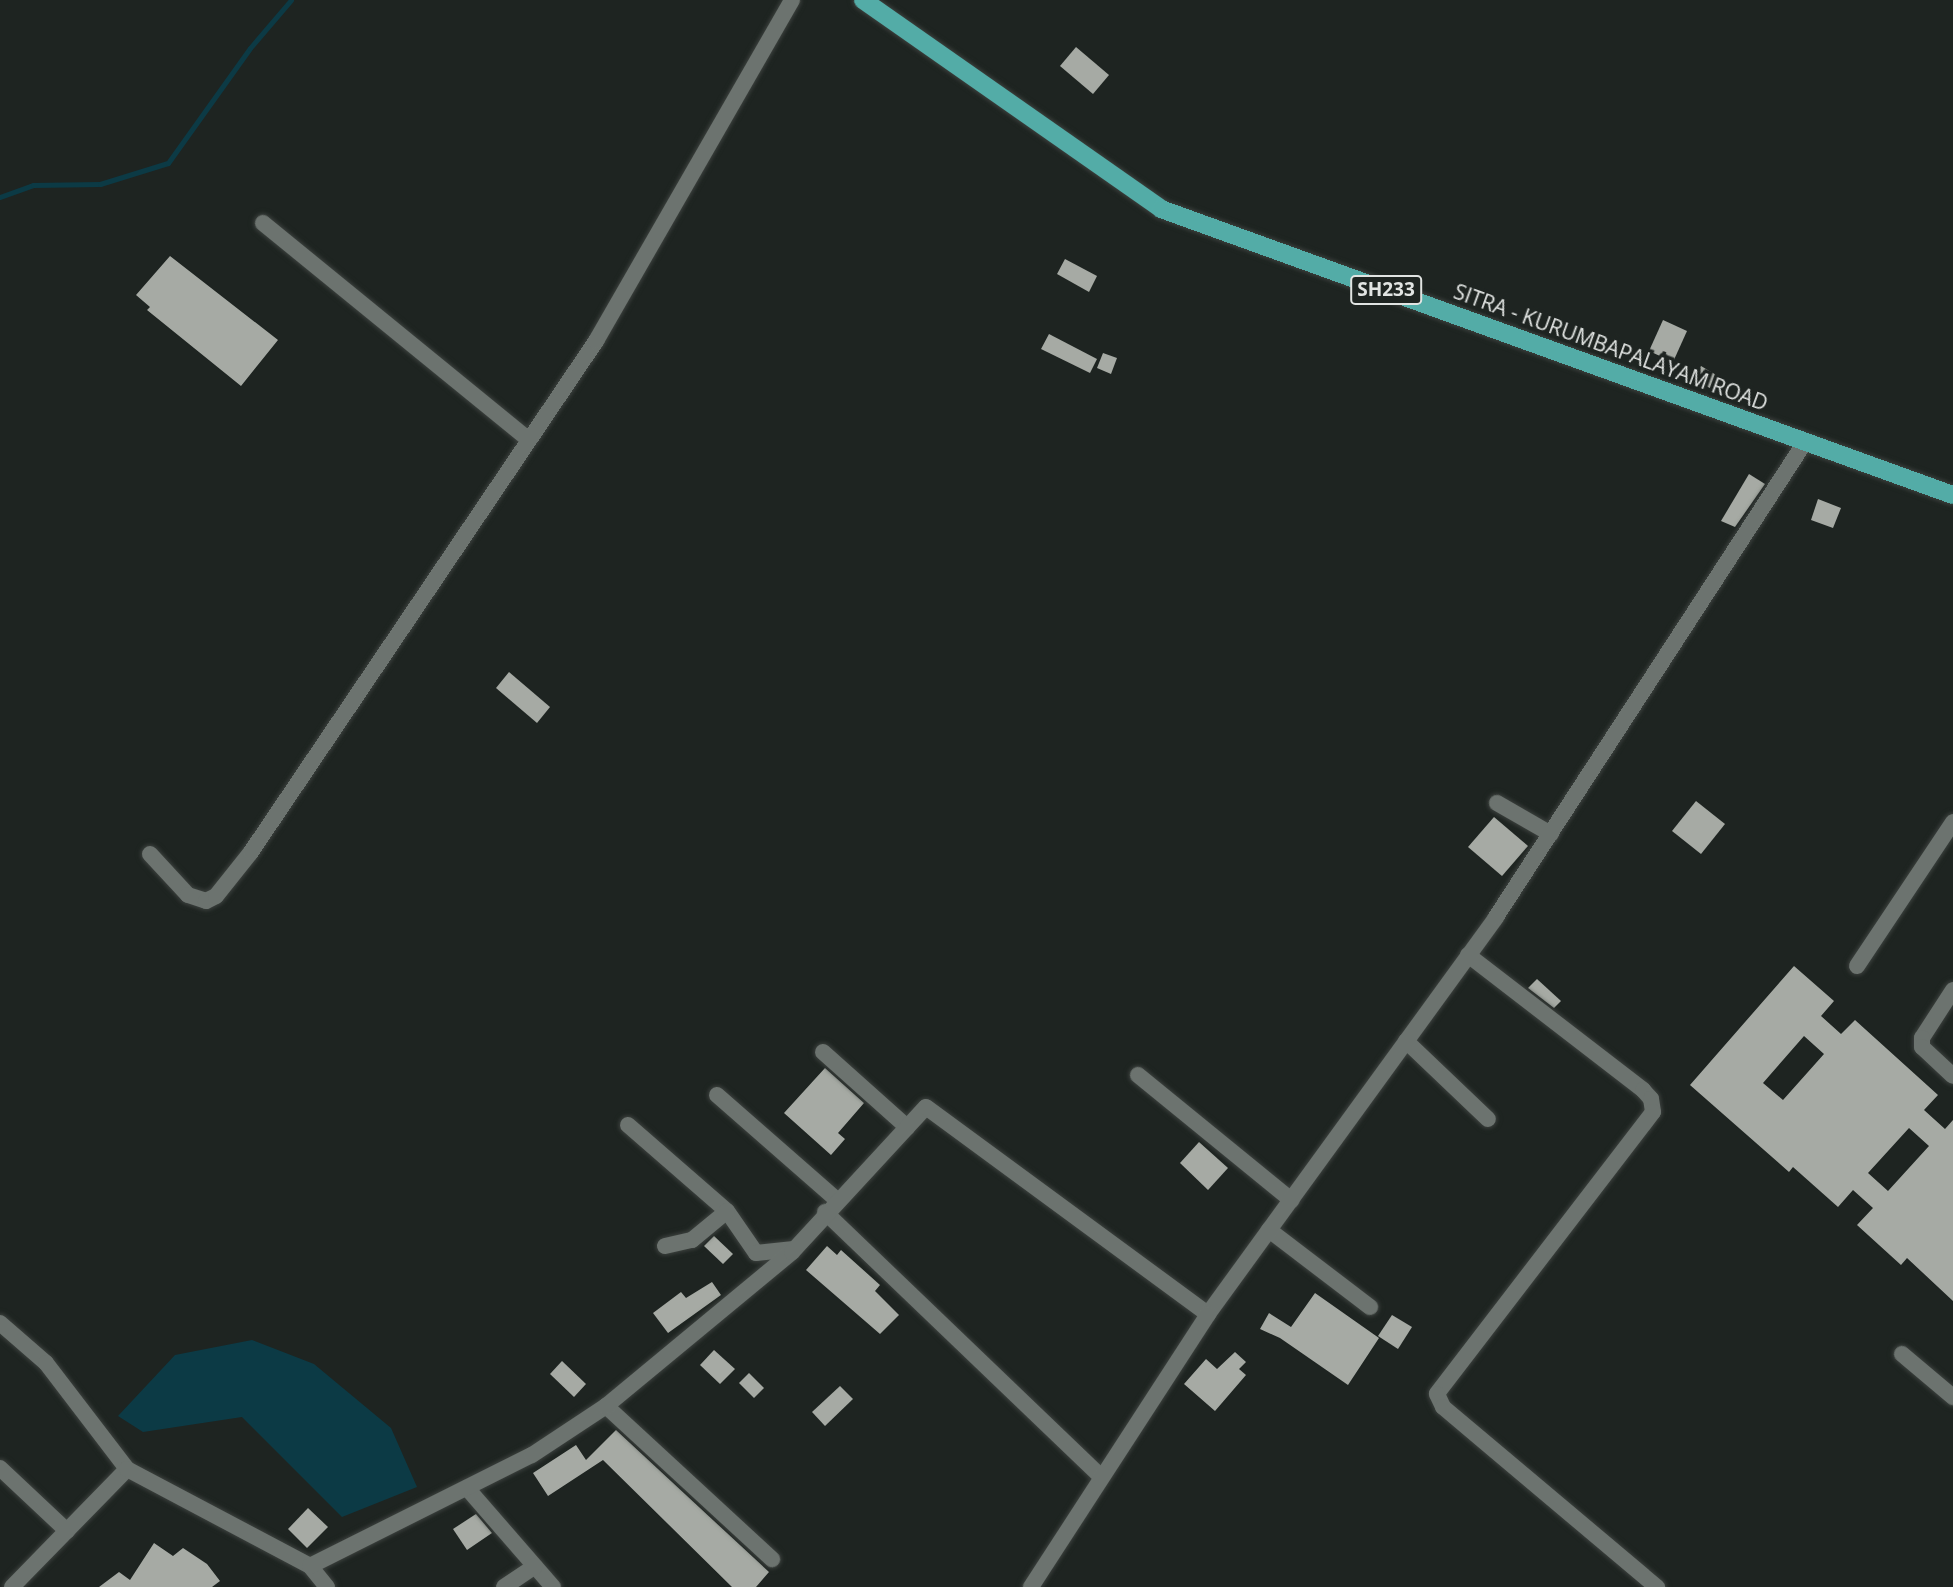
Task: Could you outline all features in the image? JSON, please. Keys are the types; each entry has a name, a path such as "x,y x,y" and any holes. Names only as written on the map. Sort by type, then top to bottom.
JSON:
{"main road":[{"name":"SITRA - KURUMBAPALAYAM ROAD","path":"863,0 1161,209 1953,495"}],"street":[{"path":"150,854 188,895 206,901 216,896 251,852 596,341 792,0"},
{"path":"263,223 529,440"},
{"path":"1031,1587 1100,1476 1208,1314 1468,955 1551,835 1805,442"},
{"path":"1497,803 1551,835"},
{"path":"1857,966 1953,822"},
{"path":"1468,955 1643,1090 1651,1099 1653,1112 1437,1394 1443,1407 1657,1587"},
{"path":"1953,990 1922,1038 1922,1047 1953,1076"},
{"path":"1406,1041 1488,1119"},
{"path":"823,1052 907,1127"},
{"path":"1138,1075 1291,1200"},
{"path":"717,1095 837,1200"},
{"path":"310,1566 532,1455 606,1406 794,1249 825,1212 926,1107 1208,1314"},
{"path":"628,1125 727,1211 756,1253 794,1249"},
{"path":"665,1246 692,1240 727,1211"},
{"path":"825,1212 1100,1476"},
{"path":"1269,1230 1370,1307"},
{"path":"0,1323 46,1363 127,1469 310,1566 327,1587"},
{"path":"1902,1354 1953,1397"},
{"path":"606,1406 772,1559"},
{"path":"0,1468 67,1531"},
{"path":"12,1587 127,1469"},
{"path":"467,1488 553,1587"},
{"path":"504,1587 535,1566"}],"water":[{"path":"252,1340 314,1364 391,1428 417,1487 342,1517 242,1417 143,1432 118,1416 175,1355"}],"building":[{"path":"1076,47 1109,75 1093,94 1060,66"},
{"path":"170,256 278,340 241,386 147,310 150,307 136,295"},
{"path":"1065,259 1097,276 1089,292 1057,274"},
{"path":"1663,320 1687,331 1673,362 1649,351"},
{"path":"1049,334 1097,359 1090,373 1041,349"},
{"path":"1103,353 1117,358 1111,374 1097,368"},
{"path":"1701,366 1723,379 1715,391 1694,379"},
{"path":"1749,474 1765,484 1735,527 1721,521"},
{"path":"1818,499 1841,508 1833,528 1811,520"},
{"path":"509,672 550,707 537,723 496,688"},
{"path":"1696,801 1725,824 1701,854 1672,831"},
{"path":"1494,817 1528,846 1502,876 1468,847"},
{"path":"1794,966 1834,1001 1821,1016 1841,1034 1855,1020 1938,1095 1924,1110 1945,1129 1953,1120 1953,1301 1907,1258 1901,1265 1857,1225 1873,1208 1853,1190 1838,1207 1793,1167 1789,1172 1690,1085","holes":["1804,1036 1824,1054 1783,1100 1763,1083","1909,1128 1929,1146 1888,1191 1868,1173"]},
{"path":"1537,979 1561,1001 1554,1008 1528,988"},
{"path":"825,1068 864,1103 838,1133 845,1139 831,1155 784,1113"},
{"path":"1199,1142 1228,1168 1208,1190 1180,1163"},
{"path":"714,1236 733,1254 723,1264 704,1246"},
{"path":"827,1246 837,1255 841,1250 880,1285 875,1291 899,1315 880,1334 806,1270"},
{"path":"712,1282 721,1295 668,1333 653,1313 681,1292 686,1298"},
{"path":"1315,1293 1379,1338 1348,1385 1280,1338 1260,1329 1269,1313 1291,1327"},
{"path":"1392,1315 1412,1327 1398,1349 1378,1336"},
{"path":"714,1350 735,1369 720,1384 700,1365"},
{"path":"1235,1352 1246,1362 1239,1369 1246,1375 1215,1411 1184,1384 1206,1359 1217,1369"},
{"path":"562,1361 586,1384 574,1397 550,1374"},
{"path":"749,1373 764,1388 754,1398 739,1383"},
{"path":"840,1386 853,1399 825,1426 812,1412"},
{"path":"616,1430 769,1572 756,1587 732,1587 603,1460 548,1496 533,1473 576,1445 586,1460"},
{"path":"308,1508 328,1527 307,1548 288,1529"},
{"path":"476,1514 492,1533 467,1550 453,1529"},
{"path":"154,1543 173,1556 183,1548 207,1564 220,1581 212,1587 99,1587 119,1572 130,1580"}],"waterway":[{"path":"0,197 33,185 100,184 168,163 250,48 291,0"}]}
